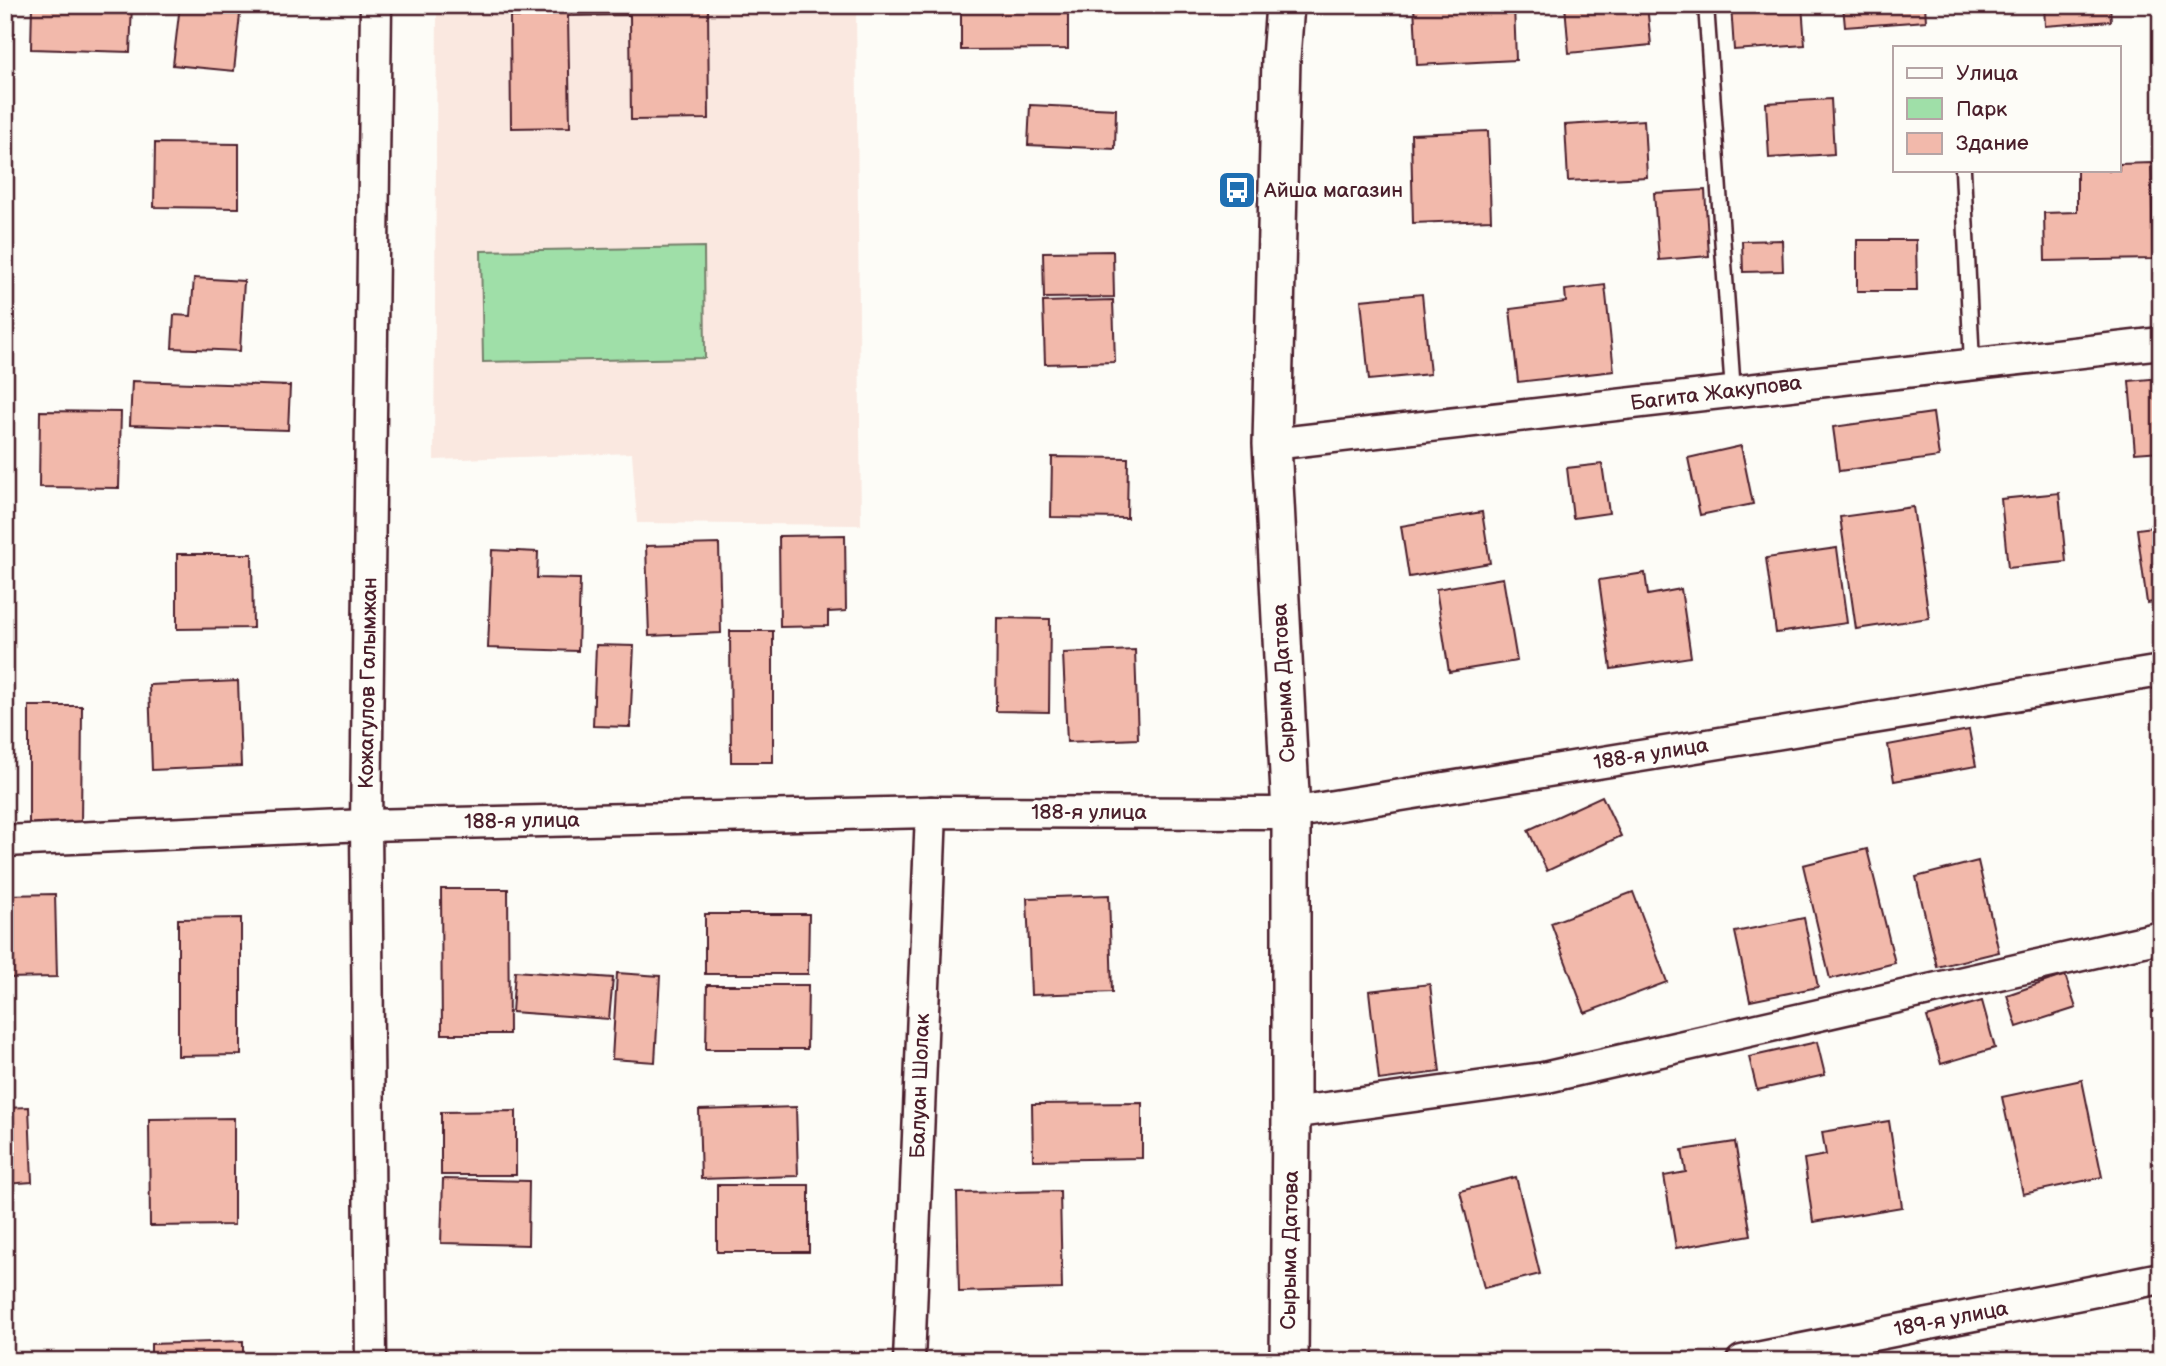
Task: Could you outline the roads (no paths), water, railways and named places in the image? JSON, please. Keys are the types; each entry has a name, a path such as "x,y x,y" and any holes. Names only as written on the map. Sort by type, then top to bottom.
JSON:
{"street":[{"name":"Кожагулов Галымжан","path":"371,1361 366,825 376,5"},
{"name":"Сырыма Датова","path":"1285,5 1281,58 1272,444 1291,813 1289,1361"},
{"name":"Багита Жакупова","path":"1272,444 2161,343"},
{"name":"188-я улица","path":"5,841 366,825 931,812 1291,813 2161,671"},
{"name":"Балуан Шолак","path":"909,1361 931,812"},
{"path":"1291,1113 1543,1078 2161,937"},
{"name":"189-я улица","path":"1742,1361 2161,1278"}],"lane":[{"path":"1706,5 1733,391"},
{"path":"1963,172 1972,364"}],"place":[{"name":"Айша магазин","path":"1237,190"}]}
